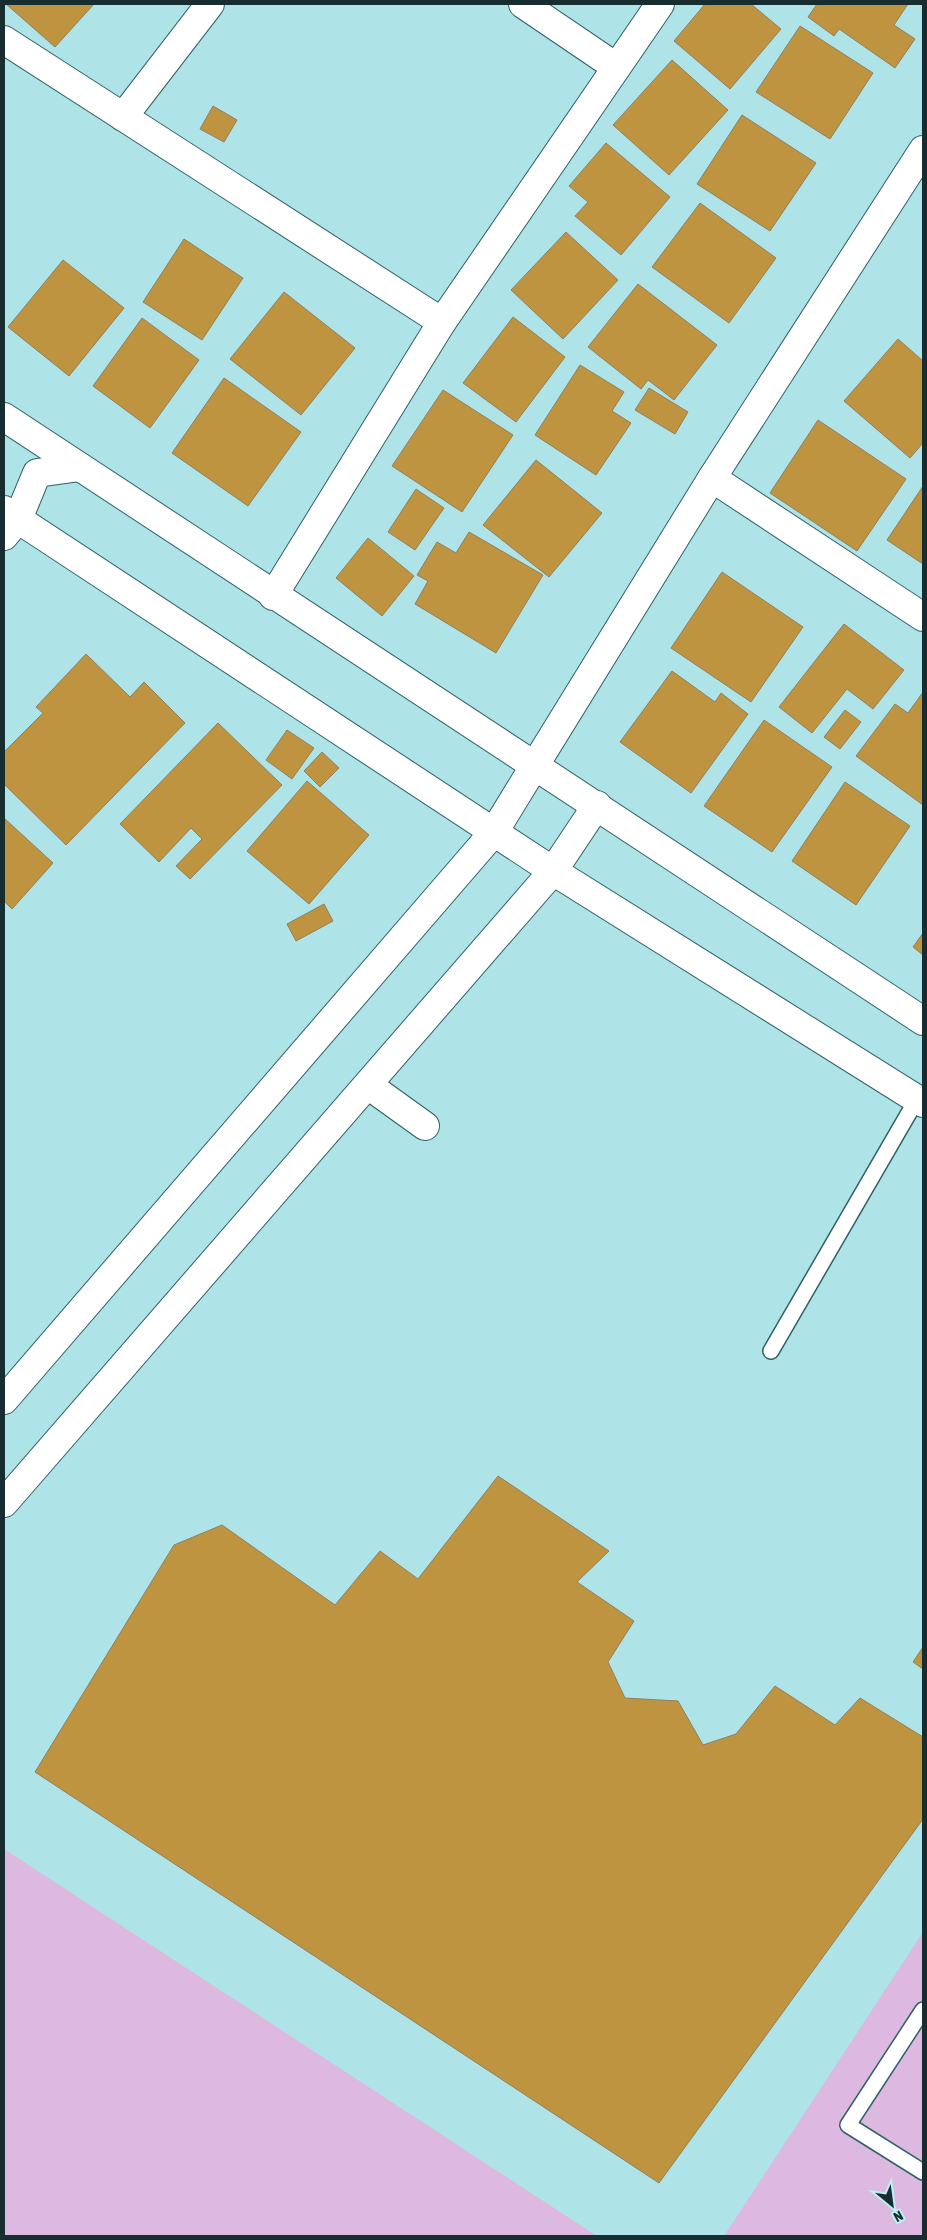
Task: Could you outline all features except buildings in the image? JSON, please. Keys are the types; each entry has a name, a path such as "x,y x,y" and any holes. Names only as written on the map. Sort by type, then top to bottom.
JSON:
{"street":[{"path":"123,117 210,4"},
{"path":"523,4 616,67"},
{"path":"273,596 442,322 660,4"},
{"path":"4,40 442,322"},
{"path":"4,1400 494,832 712,478 923,150"},
{"path":"4,417 273,596 597,805 923,1021"},
{"path":"80,468 37,473 8,522 554,871 920,1101"},
{"path":"712,478 923,618"},
{"path":"4,1503 554,871 597,805"},
{"path":"368,1085 425,1126"}],"lane":[{"path":"771,1351 920,1101"},
{"path":"923,2010 848,2125 923,2172"}],"shaded area":[{"path":"4,1849 597,2236 4,2236"},
{"path":"923,1932 923,2236 724,2236"}]}
